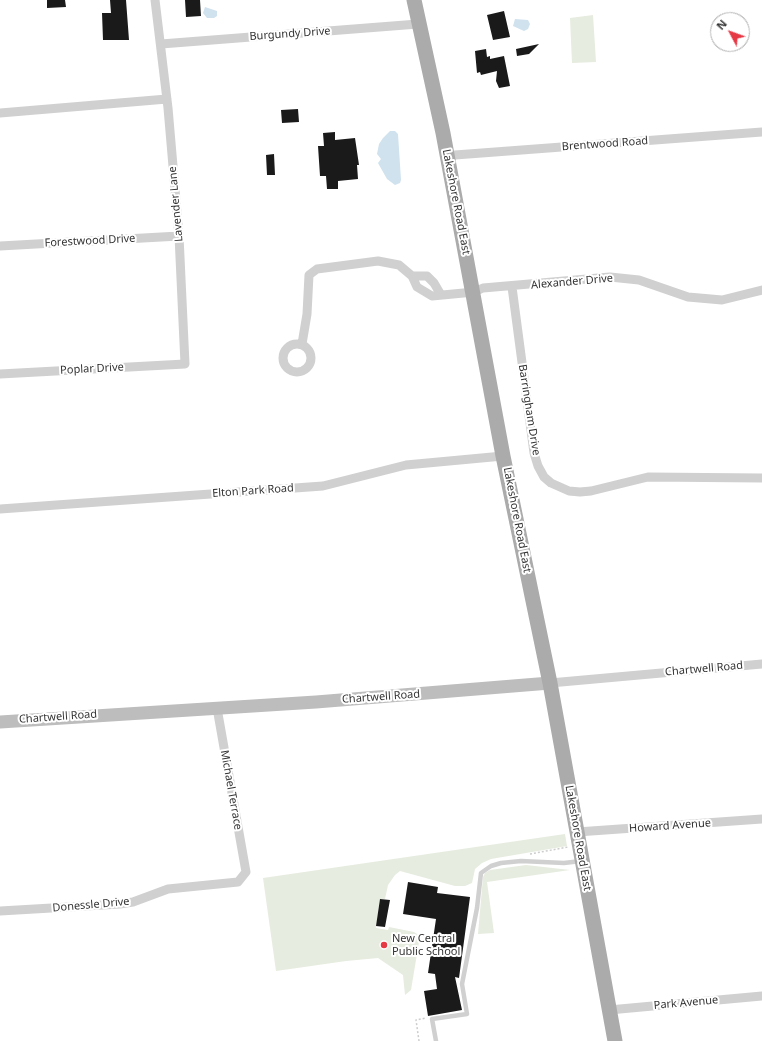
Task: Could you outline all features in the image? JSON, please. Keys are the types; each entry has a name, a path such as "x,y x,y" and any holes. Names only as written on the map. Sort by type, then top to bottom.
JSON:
{"main road":[{"name":"Lakeshore Road East","path":"414,0 448,158 504,456 550,684 615,1041"}],"street":[{"name":"Lavender Lane","path":"154,0 161,44 167,99 179,236 185,364"},
{"name":"Burgundy Drive","path":"161,44 418,24"},
{"path":"0,113 167,99"},
{"name":"Brentwood Road","path":"448,158 455,155 762,132"},
{"name":"Forestwood Drive","path":"0,246 179,236"},
{"path":"302,344 307,314 309,275 317,269 378,261 399,265 412,276 427,276 442,295"},
{"name":"Alexander Drive","path":"412,276 417,287 432,296 474,292 483,288 512,287 610,277 639,280 688,297 722,300 762,290"},
{"name":"Barringham Drive","path":"512,287 534,453 538,466 544,477 551,483 569,491 580,492 591,491 648,477 762,478"},
{"name":"Poplar Drive","path":"0,374 185,364"},
{"name":"Elton Park Road","path":"0,509 322,486 406,464 504,456"},
{"name":"Chartwell Road","path":"0,722 316,702 550,684 762,664"},
{"name":"Michael Terrace","path":"217,708 246,872"},
{"name":"Howard Avenue","path":"577,832 762,819"},
{"name":"Donessle Drive","path":"0,911 133,902 168,889 238,882 246,872"},
{"name":"Park Avenue","path":"609,1010 762,996"}],"lane":[{"path":"436,1041 432,1020 467,1014 462,984 477,908 481,873 491,866 501,863 521,861 564,863 582,860"}],"shaded area":[{"path":"593,15 596,62 572,63 570,18"},
{"path":"565,834 567,846 491,859 482,863 475,869 472,883 465,886 455,886 400,871 395,875 388,885 385,899 380,899 376,928 388,930 389,927 414,932 420,936 411,990 405,995 403,975 378,958 276,971 263,878"},
{"path":"526,865 570,870 487,882 494,933 478,934 483,877 485,873 490,870"}],"water":[{"path":"205,7 217,11 217,16 214,18 207,18 203,13"},
{"path":"515,19 528,20 530,24 528,29 524,31 513,26"},
{"path":"390,131 395,131 398,134 401,180 400,183 395,185 387,179 378,163 381,159 377,154 379,144"}],"building":[{"path":"47,0 65,0 66,7 47,8"},
{"path":"110,0 126,0 129,40 103,40 102,13 111,13"},
{"path":"185,0 200,0 201,16 186,17"},
{"path":"504,11 510,37 493,40 487,15"},
{"path":"539,44 529,54 517,56 516,49"},
{"path":"486,49 487,57 490,56 490,59 504,56 510,86 499,88 496,81 497,71 481,75 480,72 477,73 475,51"},
{"path":"298,109 299,122 282,123 281,110"},
{"path":"335,132 335,140 355,138 359,165 357,165 358,179 338,181 338,189 327,189 326,176 320,176 318,146 324,146 323,133"},
{"path":"274,154 275,175 267,175 266,155"},
{"path":"408,882 438,887 437,893 470,897 459,978 455,977 462,1010 428,1016 424,991 437,989 435,974 428,973 436,919 403,914"},
{"path":"380,899 390,900 385,927 376,926"}],"place":[{"name":"New Central Public School","path":"384,945"}]}
